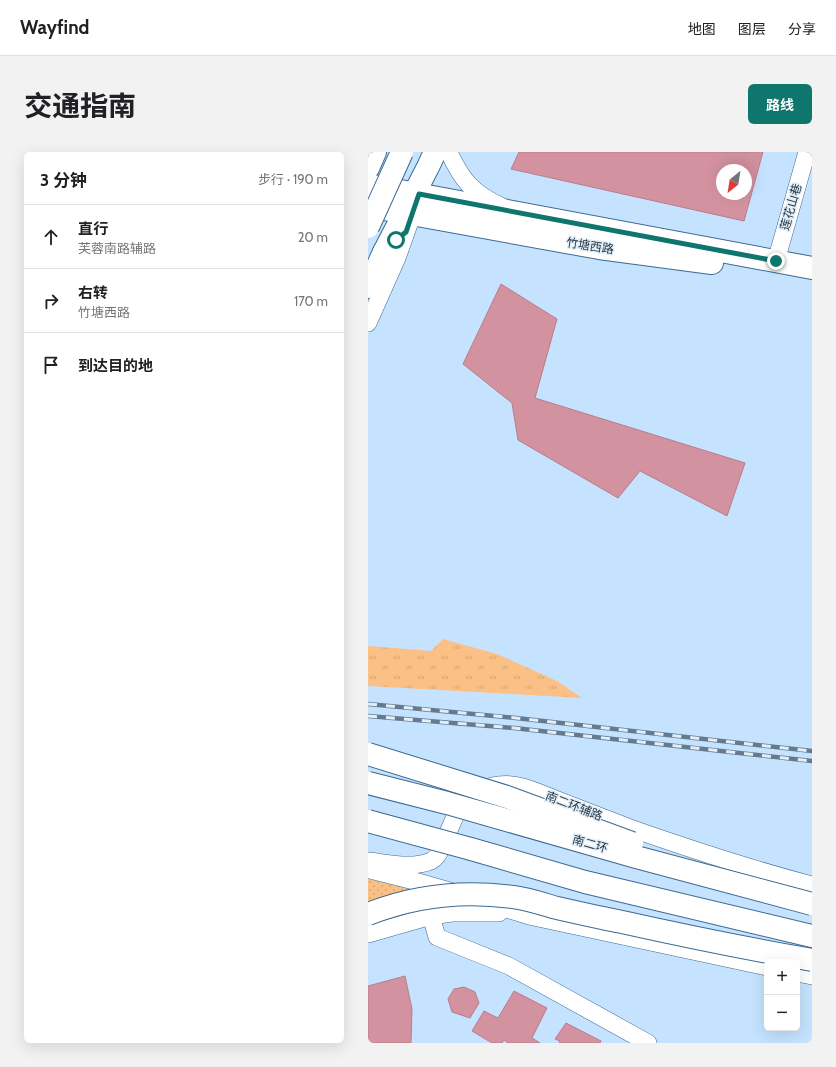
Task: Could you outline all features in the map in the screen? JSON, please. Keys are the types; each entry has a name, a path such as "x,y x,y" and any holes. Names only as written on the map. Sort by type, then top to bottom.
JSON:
{"main road":[{"path":"368,168 375,152"},
{"path":"368,226 402,152"},
{"path":"368,287 402,207 432,160"},
{"name":"竹塘西路","path":"368,185 402,207 451,222 598,248 714,263 812,282"},
{"name":"竹塘西路","path":"402,207 512,211 812,268"},
{"path":"368,754 507,797 752,888"},
{"name":"南二环","path":"368,783 447,803 628,855 812,904"},
{"path":"368,820 585,882 812,936"},
{"path":"368,914 387,906 449,894 481,894 515,897 574,912 812,960"}],"street":[{"path":"449,152 464,181 492,202 512,211"},
{"name":"莲花山巷","path":"776,261 807,152"},
{"path":"368,226 402,207"},
{"path":"368,323 397,258 402,207"},
{"name":"南二环辅路","path":"368,861 419,864 432,860 440,853 464,800 475,792 488,787 502,785 522,786 630,828 761,872 812,886"},
{"path":"368,870 418,882 529,916 764,966"},
{"path":"368,934 431,916 452,913 485,912 529,916"},
{"path":"431,916 436,937 509,966 648,1043"},
{"path":"800,974 812,976"}],"green space":[{"path":"443,639 497,654 557,681 582,698 368,686 368,646 431,651"},
{"path":"368,879 413,889 368,905"}],"building":[{"path":"519,152 763,152 752,192 752,164 716,164 716,200 750,200 744,221 511,169"},
{"path":"501,284 557,319 535,398 745,463 727,516 640,471 618,498 518,440 512,403 463,364"},
{"path":"405,976 412,1009 411,1043 368,1043 368,986"},
{"path":"464,987 475,992 479,1003 470,1018 452,1012 448,999 454,989"},
{"path":"514,991 547,1008 532,1038 540,1043 508,1043 504,1040 502,1043 492,1043 472,1031 484,1011 498,1018"},
{"path":"566,1023 601,1041 600,1043 559,1043 560,1041 555,1039"}],"railway":[{"path":"368,704 516,718 812,751"},
{"path":"368,716 514,728 812,761"}],"route":[{"path":"396,240 406,232 419,194 776,261"}]}
